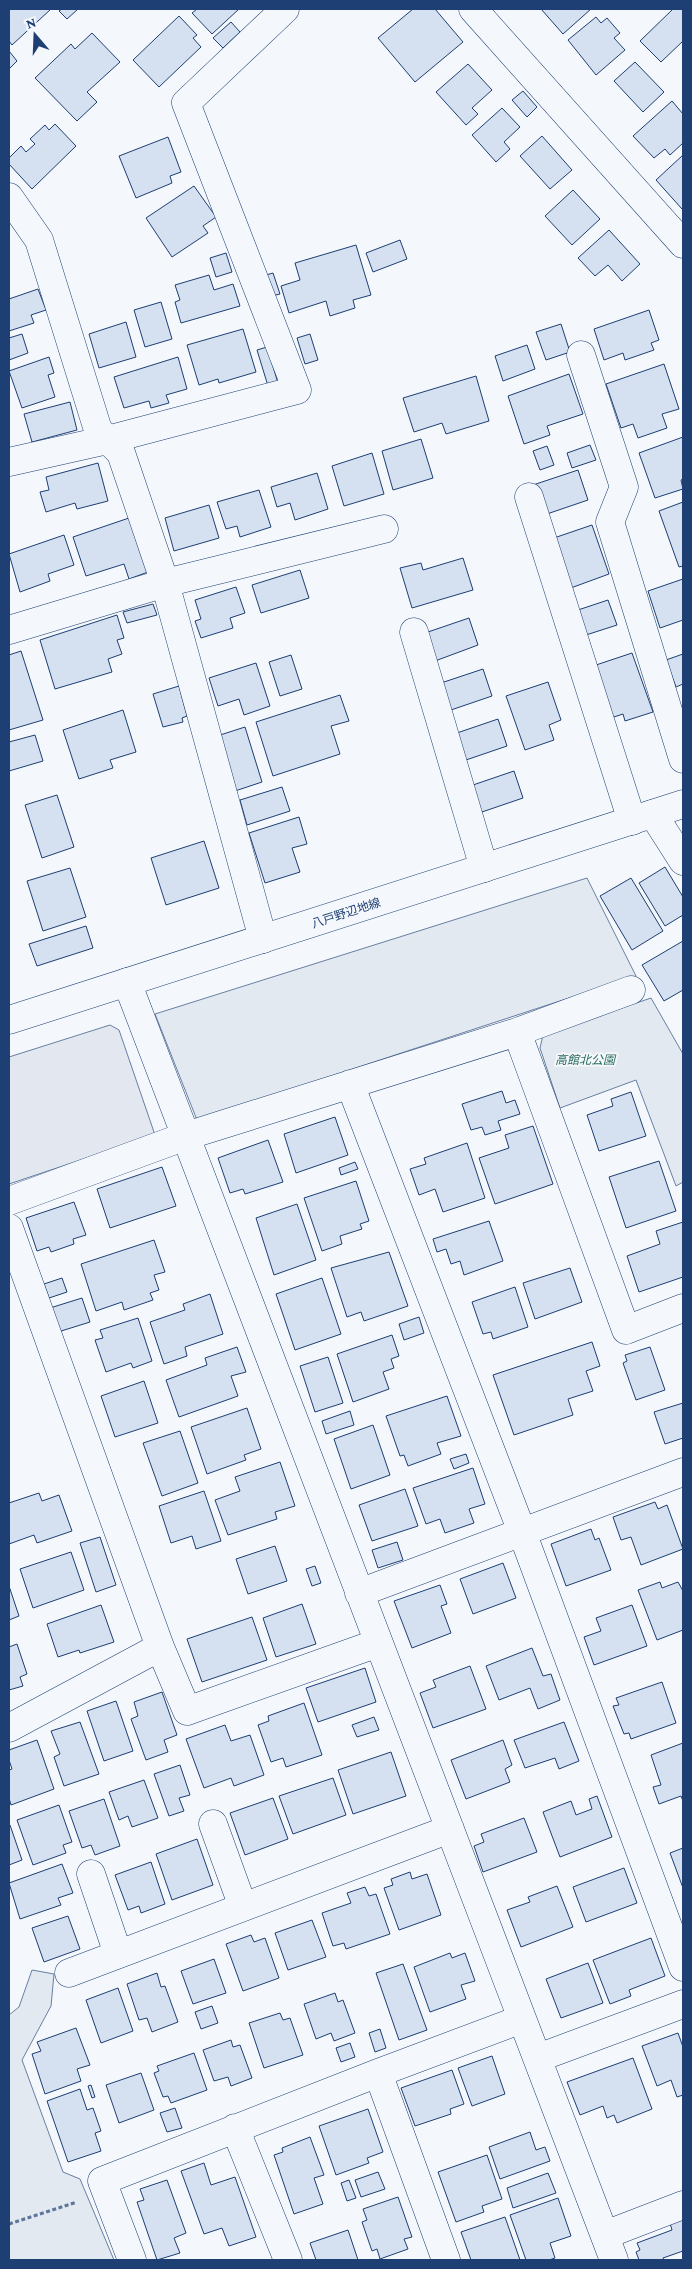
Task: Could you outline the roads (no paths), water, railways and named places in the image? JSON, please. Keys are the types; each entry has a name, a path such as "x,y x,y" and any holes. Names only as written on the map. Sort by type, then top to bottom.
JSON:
{"street":[{"path":"9,462 107,440 297,390 186,103 286,9"},
{"path":"473,9 683,244"},
{"path":"9,197 39,240 98,430 121,453 165,583 263,939"},
{"path":"581,355 624,487 610,522 683,759"},
{"path":"529,497 643,818 683,861"},
{"path":"9,630 165,583 384,529"},
{"path":"414,632 484,868"},
{"name":"八戸野辺地線","path":"9,1020 683,804"},
{"path":"127,982 614,2260"},
{"path":"9,1201 186,1136 517,1032 630,990"},
{"path":"517,1032 626,1330 683,1308"},
{"path":"350,1084 522,1532 683,1967"},
{"path":"9,1228 160,1647 187,1711 378,1643"},
{"path":"359,1593 683,1473"},
{"path":"9,1728 160,1647"},
{"path":"213,1824 243,1907"},
{"path":"69,1973 450,1829"},
{"path":"91,1874 118,1954"},
{"path":"538,2058 683,2004"},
{"path":"132,2260 102,2181 378,2073 522,2020"},
{"path":"378,2073 446,2260"},
{"path":"235,2128 288,2260"},
{"path":"605,2235 683,2205"}],"park label":[{"name":"高館北公園","path":"585,1060"}]}
